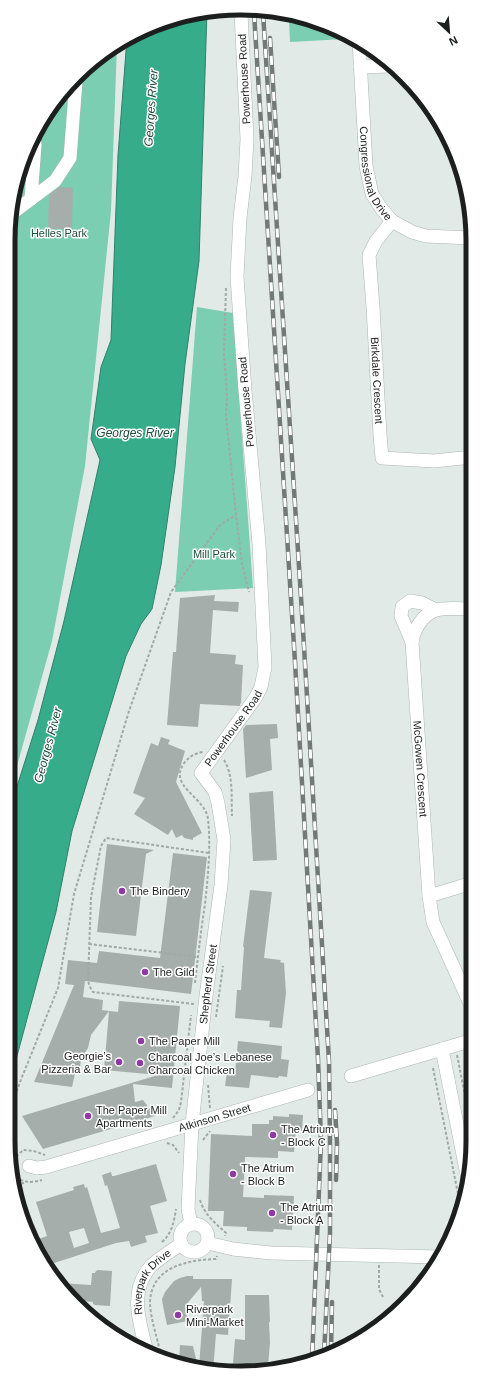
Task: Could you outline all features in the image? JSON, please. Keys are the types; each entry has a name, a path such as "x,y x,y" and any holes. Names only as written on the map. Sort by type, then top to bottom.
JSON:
{"street":[{"name":"Powerhouse Road","path":"201,773 250,707 261,687 265,667 259,544 244,390 237,277 240,218 245,176 247,139 241,15"},
{"name":"Congressional Drive","path":"359,49 368,179 372,194 381,208 392,220 412,232 426,236 466,238"},
{"path":"360,67 383,66"},
{"path":"17,210 55,181 70,158 76,87"},
{"path":"31,199 34,150"},
{"name":"Birkdale Crescent","path":"392,220 376,241 370,255 382,458 434,461 466,458"},
{"name":"McGowen Crescent","path":"412,642 401,616 402,607 410,600 422,603 436,610 466,609"},
{"name":"McGowen Crescent","path":"436,610 424,618 413,634 412,642 429,896 433,922 466,995"},
{"name":"Shepherd Street","path":"191,1224 188,1209 192,1124 205,1004 205,957 221,885 224,840 215,792 201,773"},
{"path":"429,896 466,885"},
{"path":"351,1076 466,1042"},
{"path":"442,1049 465,1164"},
{"name":"Atkinson Street","path":"29,1166 37,1168 46,1167 308,1090"},
{"path":"191,1224 203,1227 208,1234 208,1243 203,1250 195,1253 186,1250 181,1244 180,1239 183,1230 191,1224"},
{"path":"208,1243 271,1253 434,1257"},
{"name":"Riverpark Drive","path":"145,1345 137,1306 139,1289 143,1278 151,1266 181,1244"}],"path":[{"path":"15,1096 58,988 74,894 129,711 171,592 220,525 236,515 242,564 250,594"},
{"path":"195,988 205,957 209,869 208,817 200,801 184,787 181,778 181,771 183,765 195,754 208,751 216,752"},
{"path":"205,1004 93,992 88,981 91,897 101,846 106,838 209,853 223,853"},
{"path":"89,944 205,957"},
{"path":"171,1119 177,1113 180,1106 192,1012"},
{"path":"458,1054 457,1056 466,1101"},
{"path":"433,1068 459,1197"},
{"path":"202,1141 213,1128"},
{"path":"162,1144 173,1145 178,1150 180,1157"},
{"path":"15,1159 23,1150 34,1151 47,1156"},
{"path":"18,1176 21,1180 32,1182"},
{"path":"19,1184 43,1179"},
{"path":"200,1198 206,1212 214,1223 226,1233"},
{"path":"158,1246 166,1239 172,1230 176,1206"},
{"path":"160,1351 150,1306 154,1285 169,1269 179,1264 199,1260 216,1259"},
{"path":"379,1264 379,1289 383,1297"}],"green space":[{"path":"289,20 313,27 342,39 290,42"},
{"name":"Helles Park","path":"117,52 111,211 85,466 52,641 15,773 15,226 17,211 19,197 32,154 53,115 81,81"},
{"name":"Mill Park","path":"197,307 233,313 253,588 175,592"}],"water":[{"name":"Georges River","path":"207,18 199,261 185,364 175,467 161,565 152,609 141,624 126,656 72,831 56,912 15,1063 15,793 38,720 64,621 100,460 91,439 101,367 111,340 118,155 126,46 154,32 168,27"}],"building":[{"path":"60,187 73,188 72,229 48,229 49,195"},
{"path":"215,595 214,601 239,602 238,612 213,610 210,653 236,655 235,664 243,665 240,706 200,704 198,727 167,725 173,652 176,652 180,598"},
{"path":"277,724 278,738 270,739 272,770 246,778 243,729 246,725"},
{"path":"161,737 170,740 168,744 185,751 176,782 202,833 193,838 193,840 184,838 182,835 176,838 172,829 168,835 134,814 145,798 133,793 151,743 158,746"},
{"path":"273,791 277,860 253,861 249,793"},
{"name":"The Bindery","path":"107,844 154,850 146,854 136,936 97,932"},
{"path":"173,853 207,857 191,994 85,981 83,997 103,1000 102,1010 109,1011 91,1035 88,1048 81,1059 80,1067 75,1074 72,1087 34,1082 74,985 65,984 68,960 97,963 99,951 160,958"},
{"path":"250,890 272,892 264,958 281,960 280,962 284,963 286,993 282,1028 269,1027 270,1021 235,1018 237,990 241,990 243,947"},
{"path":"119,1001 180,1006 172,1088 133,1084 135,1102 143,1100 155,1116 43,1149 22,1116 158,1075 104,1070 109,1011 118,1012"},
{"path":"238,1041 282,1046 281,1059 289,1060 287,1077 279,1076 278,1078 251,1075 249,1088 225,1086 227,1072 235,1073"},
{"path":"289,1114 303,1115 302,1131 296,1130 294,1152 278,1151 278,1158 245,1157 243,1197 264,1198 264,1195 294,1196 292,1230 274,1229 273,1232 247,1231 247,1227 223,1226 224,1211 208,1211 211,1134 252,1136 252,1124 269,1124 269,1120 273,1120 273,1116 289,1117"},
{"path":"156,1164 167,1201 150,1206 158,1233 145,1236 147,1242 131,1247 129,1241 116,1243 52,1264 38,1239 47,1236 36,1202 74,1190 73,1187 84,1184 85,1188 87,1187 101,1233 120,1228 107,1185 105,1186 102,1175 111,1172 112,1176","holes":["84,1228 89,1243 74,1248 69,1232"]},
{"path":"96,1271 112,1271 110,1306 95,1305 93,1302 82,1301 66,1283 91,1285 92,1273 95,1273"},
{"path":"193,1276 193,1279 232,1279 228,1335 216,1334 214,1364 199,1362 204,1301 202,1301 201,1287 185,1306 188,1321 167,1325 162,1299 165,1292 174,1281 180,1278"},
{"path":"245,1295 269,1295 270,1342 268,1364 260,1365 233,1363 235,1339 245,1340"},
{"path":"180,1345 193,1346 197,1362 182,1358 179,1357"}],"railway":[{"path":"254,15 295,662 318,1059 321,1141 312,1354"},
{"path":"263,16 301,597 329,1061 330,1233 324,1350"},
{"path":"270,38 279,177"},
{"path":"335,1110 337,1143 336,1180"},
{"path":"331,1347 332,1302"}],"place":[{"name":"The Bindery","path":"122,891"},
{"name":"The Gild","path":"145,972"},
{"name":"The Paper Mill","path":"141,1041"},
{"name":"Georgie’s Pizzeria & Bar","path":"119,1062"},
{"name":"Charcoal Joe’s Lebanese Charcoal Chicken","path":"140,1063"},
{"name":"The Paper Mill Apartments","path":"88,1116"},
{"name":"The Atrium - Block C","path":"273,1135"},
{"name":"The Atrium - Block B","path":"233,1174"},
{"name":"The Atrium - Block A","path":"272,1213"},
{"name":"Riverpark Mini-Market","path":"178,1315"}]}
